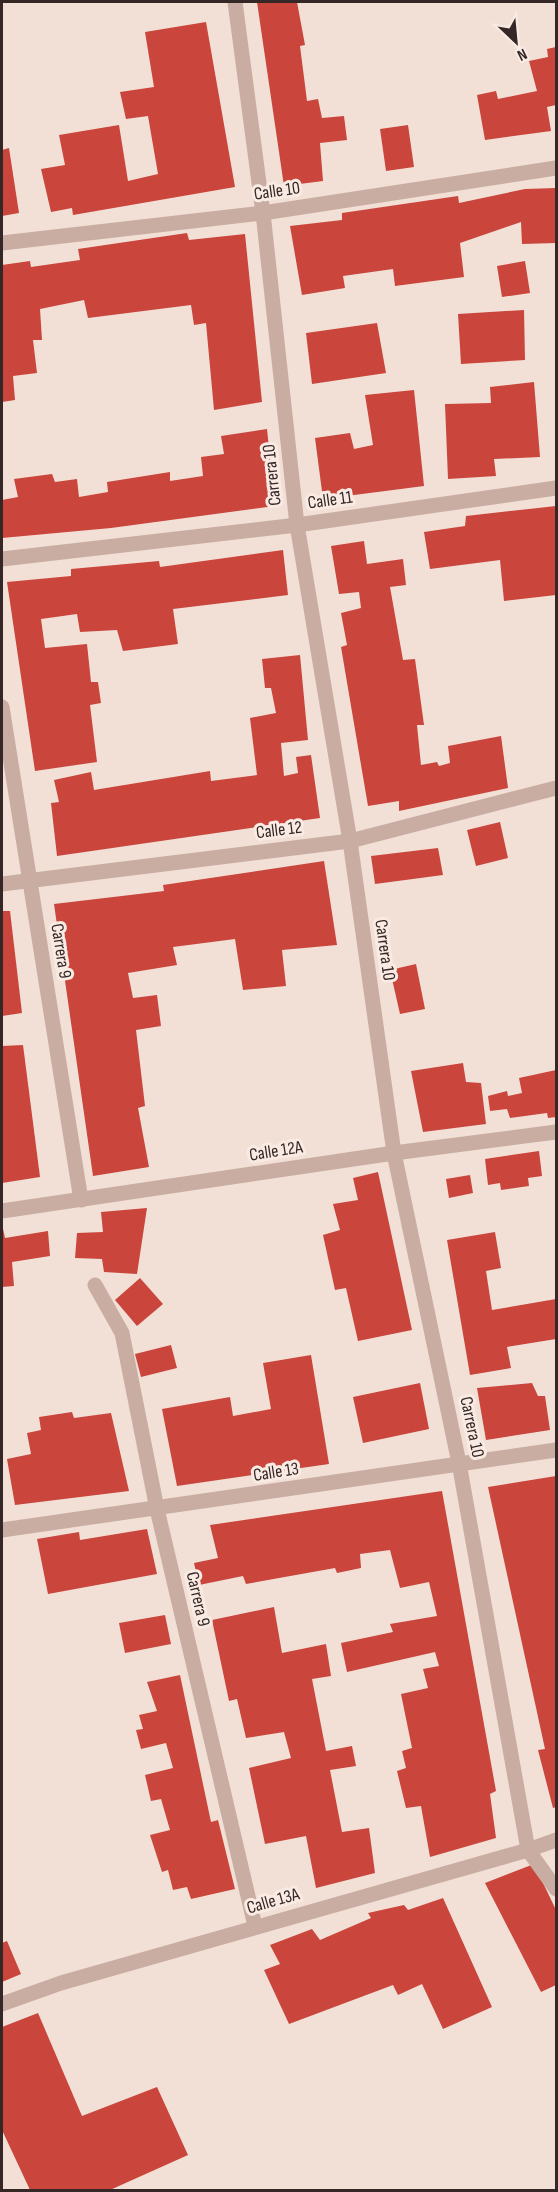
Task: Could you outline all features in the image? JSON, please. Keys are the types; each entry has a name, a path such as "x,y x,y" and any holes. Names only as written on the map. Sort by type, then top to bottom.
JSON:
{"street":[{"name":"Carrera 10","path":"236,2 263,213 297,525 350,841 394,1153 459,1463 528,1850 556,1890"},
{"name":"Calle 10","path":"2,243 263,213 556,168"},
{"name":"Calle 11","path":"2,559 297,525 556,488"},
{"name":"Carrera 9","path":"2,708 81,1200"},
{"name":"Calle 12","path":"2,884 350,841 556,788"},
{"name":"Calle 12A","path":"2,1211 394,1153 556,1132"},
{"name":"Carrera 9","path":"95,1285 122,1333 157,1509 255,1926"},
{"name":"Calle 13","path":"2,1530 556,1450"},
{"name":"Calle 13A","path":"2,2004 61,1983 528,1850 556,1840"}],"building":[{"path":"257,2 297,2 305,45 300,46 307,101 318,99 322,118 344,116 347,140 320,143 323,181 284,186"},
{"path":"206,22 235,187 73,215 72,208 51,212 41,169 65,165 59,135 119,125 128,181 158,174 148,116 126,119 120,92 154,87 145,32"},
{"path":"556,47 556,105 547,107 551,131 485,140 477,95 496,91 498,99 537,91 529,61 548,57 547,49"},
{"path":"408,125 414,167 386,171 380,129"},
{"path":"9,148 19,213 2,216 2,150"},
{"path":"556,188 556,243 522,244 521,222 460,243 464,277 395,286 393,269 343,276 345,288 302,295 290,226 342,220 342,213 458,196 459,203 525,189"},
{"path":"187,233 189,240 245,234 262,402 214,410 206,323 194,325 191,305 88,318 84,300 40,309 42,340 33,340 37,373 13,376 15,400 2,402 2,265 30,261 31,267 80,260 78,249"},
{"path":"525,261 530,293 502,297 497,266"},
{"path":"524,310 525,360 461,364 458,314"},
{"path":"377,323 386,373 312,384 306,333"},
{"path":"534,382 540,457 494,459 496,476 448,479 445,404 491,403 490,387"},
{"path":"414,390 424,486 323,499 315,438 350,433 354,449 373,445 365,395"},
{"path":"267,429 275,506 111,528 2,538 2,500 18,497 14,479 52,474 55,482 77,479 79,497 108,492 107,482 170,472 170,481 203,476 201,457 224,454 221,436"},
{"path":"556,506 556,595 504,601 500,560 430,569 424,532 465,526 466,516"},
{"path":"364,541 367,564 403,559 406,585 390,587 403,660 415,659 424,725 417,725 421,765 437,762 439,766 450,763 448,746 501,736 508,788 399,811 399,801 368,806 341,647 347,645 341,613 361,608 359,592 339,594 331,546"},
{"path":"283,550 288,595 173,609 178,644 123,651 117,630 80,632 77,614 41,619 45,648 87,644 91,682 98,682 101,703 90,705 97,762 35,771 7,582 71,576 71,569 159,561 160,567"},
{"path":"300,655 308,740 281,743 284,776 298,773 296,757 311,755 320,818 57,856 51,803 59,802 54,780 91,772 94,790 210,771 211,781 257,775 250,718 276,713 271,688 265,688 262,659"},
{"path":"500,822 508,858 476,866 467,830"},
{"path":"438,848 443,875 375,884 371,856"},
{"path":"324,861 337,945 282,950 286,986 243,990 235,939 173,947 177,965 128,973 133,998 157,995 161,1026 136,1030 145,1106 138,1108 149,1167 93,1176 54,904 164,891 163,885"},
{"path":"2,911 10,911 22,1013 2,1016"},
{"path":"416,964 425,1009 400,1014 390,970"},
{"path":"23,1045 40,1177 2,1183 2,1046"},
{"path":"463,1063 466,1082 481,1083 486,1124 423,1132 411,1071"},
{"path":"556,1070 556,1117 548,1118 547,1113 510,1118 507,1109 490,1111 488,1096 507,1091 508,1096 522,1093 519,1078"},
{"path":"539,1151 542,1176 528,1178 529,1186 501,1190 500,1183 488,1185 485,1159"},
{"path":"378,1172 412,1330 358,1341 346,1288 335,1290 323,1235 340,1230 333,1204 358,1200 353,1178"},
{"path":"470,1175 473,1193 449,1198 446,1179"},
{"path":"147,1208 137,1274 104,1272 102,1259 75,1258 77,1233 103,1232 101,1212"},
{"path":"2,1224 5,1238 48,1231 50,1256 12,1262 14,1286 2,1287"},
{"path":"495,1232 501,1268 486,1271 492,1310 556,1299 556,1339 507,1347 511,1368 470,1375 447,1240"},
{"path":"140,1278 163,1304 137,1326 115,1300"},
{"path":"171,1345 177,1368 141,1377 135,1354"},
{"path":"311,1355 329,1464 177,1486 162,1409 230,1397 233,1416 271,1409 263,1363"},
{"path":"420,1383 429,1429 363,1443 353,1397"},
{"path":"532,1383 538,1396 545,1396 550,1430 486,1440 477,1388"},
{"path":"72,1412 74,1418 111,1413 129,1491 15,1505 7,1459 31,1454 27,1433 41,1430 39,1417"},
{"path":"556,1476 556,1807 553,1808 538,1750 545,1749 488,1487"},
{"path":"442,1491 496,1791 490,1794 496,1838 430,1857 421,1806 406,1808 397,1771 406,1768 402,1751 412,1748 401,1694 428,1688 423,1669 439,1666 435,1652 347,1672 341,1643 393,1632 390,1624 437,1616 429,1582 400,1588 390,1550 360,1554 361,1568 337,1573 335,1568 246,1584 243,1576 199,1585 194,1563 218,1558 210,1525"},
{"path":"147,1529 157,1574 48,1594 37,1539 79,1532 80,1540"},
{"path":"274,1607 282,1653 326,1644 331,1676 312,1679 326,1751 352,1746 356,1766 330,1770 342,1832 369,1828 375,1873 316,1888 306,1836 265,1844 249,1768 291,1758 284,1732 246,1738 237,1699 229,1701 212,1620"},
{"path":"165,1615 171,1644 125,1653 119,1623"},
{"path":"180,1675 211,1822 218,1820 235,1889 191,1899 187,1887 173,1890 168,1870 162,1872 150,1835 170,1830 161,1799 151,1801 145,1775 173,1768 166,1743 141,1749 136,1730 143,1729 139,1715 157,1711 147,1682"},
{"path":"534,1864 556,1910 556,1985 541,1992 485,1883"},
{"path":"443,1898 492,2007 443,2029 422,1984 398,1995 393,1985 289,2024 264,1970 280,1964 270,1945 312,1929 320,1940 371,1918 368,1913 404,1905 408,1910"},
{"path":"7,1941 21,1974 2,1982 2,1943"},
{"path":"38,2013 82,2116 157,2087 188,2155 110,2190 30,2190 2,2130 2,2027"}]}
